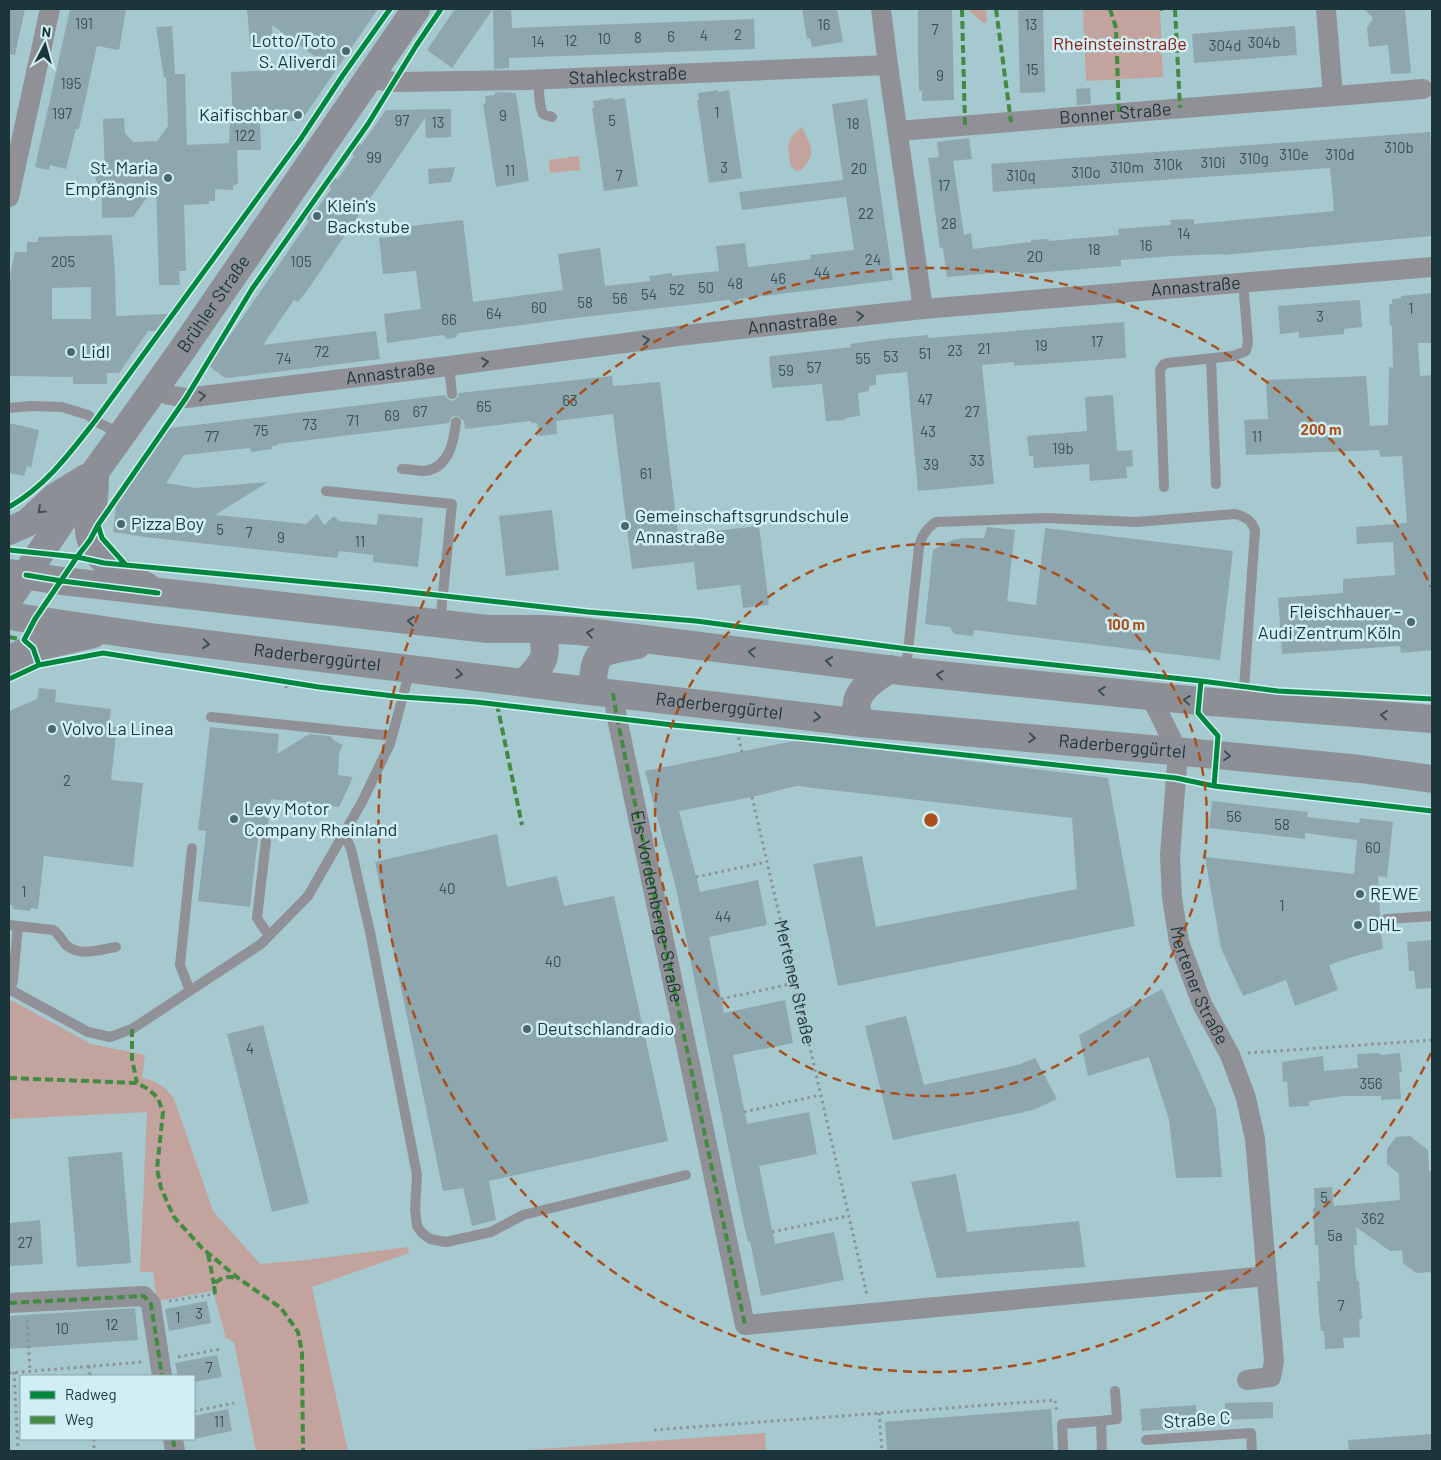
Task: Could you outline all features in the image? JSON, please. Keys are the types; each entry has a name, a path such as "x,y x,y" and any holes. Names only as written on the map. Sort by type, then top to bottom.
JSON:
{"main road":[{"name":"Brühler Straße","path":"9,599 17,574 123,435 416,9"},
{"path":"9,531 27,524 55,497 95,472"},
{"path":"95,472 94,502 89,522 90,540 96,552 104,562 158,592"},
{"path":"17,574 62,582 488,629 579,631 898,670 1199,701 1432,719"},
{"name":"Raderberggürtel","path":"9,616 411,668 862,723 1360,769 1432,779"},
{"path":"525,682 542,664 546,646 542,629"},
{"path":"9,660 33,648 110,630"},
{"path":"603,692 594,664 600,655 607,651 656,641"},
{"path":"862,723 857,715 861,690 870,682 898,670"},
{"path":"1405,776 1432,791"}],"street":[{"path":"9,196 50,9"},
{"path":"881,9 923,309"},
{"path":"1326,9 1333,96"},
{"name":"Stahleckstraße","path":"369,76 378,80 397,82 539,79 888,65"},
{"name":"Bonner Straße","path":"898,131 1428,88"},
{"name":"Annastraße","path":"155,388 169,395 186,398 686,335 923,309 1432,267"},
{"name":"Els-Vordemberge-Straße","path":"603,692 617,718 744,1325 871,1313"},
{"path":"1150,695 1178,752"},
{"name":"Mertener Straße","path":"1178,752 1170,856 1172,898 1179,942 1202,1004 1230,1055 1246,1098 1255,1139 1274,1361 1271,1377 1247,1380"},
{"path":"871,1313 1267,1276"},
{"path":"17,1303 144,1296 151,1304 160,1368"}],"lane":[{"path":"539,79 541,110 543,114 552,117"},
{"path":"1164,487 1160,370 1167,363 1233,356 1243,353 1247,349 1244,282"},
{"path":"1211,359 1216,484"},
{"path":"448,366 452,394"},
{"path":"9,408 62,406 88,415 95,421 123,435"},
{"path":"402,469 425,471 435,468 442,462 450,451 456,422"},
{"path":"326,491 452,504 440,624"},
{"path":"898,670 919,547 928,527 936,522 1046,518 1136,522 1235,514 1245,517 1252,523 1255,530 1243,704"},
{"path":"116,947 82,952 73,950 65,944 53,930 13,925 13,980 9,990 88,1032 110,1037 132,1029 261,944 308,896 362,802 392,736 411,668"},
{"path":"211,717 392,736"},
{"path":"344,833 351,849 370,932 417,1175 415,1210 417,1226 422,1233 430,1239 446,1242 491,1232 523,1215 686,1175"},
{"path":"266,841 257,918 269,936"},
{"path":"190,991 180,965 192,848"},
{"path":"1386,919 1432,916"},
{"path":"1063,1451 1062,1424 1117,1420 1115,1391"},
{"path":"1101,1421 1102,1451"},
{"name":"Straße C","path":"1146,1440 1251,1433 1252,1451"}],"path":[{"path":"275,580 276,574"},
{"path":"286,688 287,682"},
{"path":"737,731 742,752"},
{"path":"696,877 766,862"},
{"path":"721,999 795,983"},
{"path":"1230,1055 1432,1040"},
{"path":"744,1112 820,1095"},
{"path":"772,1232 848,1216"},
{"path":"151,1304 215,1294"},
{"path":"17,1303 30,1371"},
{"path":"9,1372 90,1366 160,1368 221,1349"},
{"path":"90,1366 90,1375"},
{"path":"14,1372 18,1451"},
{"path":"654,1430 1055,1400 1056,1406"},
{"path":"195,1411 234,1402"},
{"path":"879,1413 882,1451"}],"green space":[{"path":"967,9 986,9 987,23 982,22"},
{"name":"Rheinsteinstraße","path":"1083,9 1160,9 1163,77 1086,81"},
{"path":"802,127 810,144 811,153 807,164 802,170 796,171 791,166 788,149 790,140 796,131"},
{"path":"579,156 580,170 550,173 549,160"},
{"path":"9,999 91,1044 145,1055 142,1078 161,1085 174,1099 213,1211 260,1264 408,1247 409,1253 312,1287 348,1451 256,1451 234,1342 226,1338 213,1291 157,1301 153,1272 140,1272 147,1112 9,1119"},
{"path":"765,1433 766,1451 513,1451"}],"building":[{"path":"9,9 25,9 15,55 9,54"},
{"path":"70,9 126,10 119,50 97,46 79,129 76,129 66,169 50,165 49,170 35,167"},
{"path":"247,9 378,9 303,118 297,121 260,122 261,150 237,150 238,184 233,185 233,190 215,189 215,201 209,201 209,204 184,205 186,271 179,271 180,285 159,285 156,185 133,217 102,218 102,195 92,169 105,173 103,119 124,118 125,133 133,142 157,141 168,126 166,77 164,78 156,27 172,26 175,74 185,74 187,145 229,143 230,123 233,123 231,72 331,68 272,25 273,43 250,44"},
{"path":"455,9 493,9 452,68 427,50"},
{"path":"493,9 511,9 512,28 754,19 755,49 509,58 509,68 494,69"},
{"path":"802,9 837,9 843,42 812,47 810,38 807,39"},
{"path":"952,9 954,100 922,101 922,91 919,91 918,53 918,10"},
{"path":"1018,9 1043,9 1045,92 1020,93"},
{"path":"1364,9 1405,9 1411,73 1391,74 1388,45 1369,47 1367,28 1373,18"},
{"path":"1295,26 1297,55 1194,63 1192,34"},
{"path":"1090,88 1091,104 1077,105 1076,89"},
{"path":"718,90 718,92 729,90 742,178 709,183 697,100 699,100 698,93"},
{"path":"495,92 516,93 529,181 496,187 483,104 486,103 485,96 495,95"},
{"path":"613,98 613,100 625,98 638,186 604,191 592,108 594,108 593,101"},
{"path":"867,99 893,280 739,299 735,306 729,300 459,333 455,338 447,339 443,335 387,343 384,314 421,309 416,271 383,274 379,238 411,235 410,226 463,220 473,302 563,290 558,254 600,248 605,286 650,281 649,276 672,273 672,276 719,271 716,246 745,243 748,267 811,259 810,255 854,250 846,197 742,210 739,192 843,180 832,104"},
{"path":"451,109 451,137 426,138 425,118 309,288 298,302 294,300 263,345 376,331 380,359 228,378 225,378 209,366 309,221 306,219 312,210 316,211 331,189 329,186 335,178 338,179 354,156 352,153 358,144 361,145 386,110"},
{"path":"1430,132 1432,236 1224,255 1172,256 1121,260 1121,266 1020,274 1019,272 1003,272 947,277 943,248 940,248 928,158 939,157 937,142 969,138 972,159 953,161 964,235 971,233 973,249 1031,242 1031,240 1049,239 1049,241 1119,235 1118,229 1171,225 1170,220 1194,219 1194,224 1334,211 1330,168 993,192 991,164"},
{"path":"455,167 451,182 429,184 428,169"},
{"path":"112,235 116,316 168,314 156,331 148,331 119,373 107,373 107,384 73,384 73,377 9,376 9,279 15,252 27,252 27,242 38,242 38,237","holes":["91,287 91,319 52,319 52,288"]},
{"path":"1432,293 1432,343 1418,343 1420,376 1432,375 1432,650 1401,653 1400,646 1282,654 1278,598 1343,593 1343,579 1395,575 1393,542 1357,544 1356,527 1407,523 1402,456 1380,457 1379,450 1246,455 1244,420 1268,419 1266,380 1366,376 1370,426 1388,425 1389,367 1393,368 1392,326 1390,326 1389,304 1392,304 1392,299 1401,298 1401,296"},
{"path":"1360,300 1362,327 1344,329 1344,334 1299,338 1299,332 1280,334 1278,306"},
{"path":"1124,322 1126,358 1014,366 1014,362 982,365 994,484 918,491 907,372 876,375 876,385 869,386 869,391 858,393 860,416 845,418 845,420 826,421 822,384 772,388 769,357 772,356 851,347 850,344 886,339 928,335 928,338"},
{"path":"612,376 613,386 660,382 678,535 759,526 769,605 743,608 740,585 697,590 694,562 632,569 613,414 556,421 557,434 539,436 537,423 531,423 531,421 465,429 464,421 456,415 451,418 449,423 277,444 277,446 272,446 272,449 251,452 250,448 184,455 166,483 196,488 268,482 215,515 306,524 317,514 324,525 334,516 339,521 377,525 378,514 423,518 418,567 373,562 373,555 339,551 337,558 113,532 116,505 165,431 170,428 445,395 449,400 453,401 458,397 459,393"},
{"path":"1113,395 1117,451 1132,450 1133,466 1126,467 1127,478 1090,481 1089,464 1034,468 1033,456 1029,456 1027,436 1087,431 1085,397"},
{"path":"9,423 39,430 31,468 27,466 24,476 9,473"},
{"path":"552,510 559,570 506,576 499,516"},
{"path":"987,527 1015,530 1007,601 1036,605 1045,528 1233,551 1220,660 974,630 973,636 954,634 950,627 925,624 933,550 952,540 984,538"},
{"path":"39,688 56,690 55,702 111,709 109,726 117,727 111,780 143,783 133,867 44,856 38,909 31,908 30,911 13,909 13,906 9,905 9,711 37,699"},
{"name":"Levy Motor Company Rheinland","path":"210,727 279,734 277,754 309,734 330,736 343,745 339,754 338,775 353,777 339,807 271,799 267,834 258,837 250,907 198,901 206,831 198,830"},
{"path":"799,740 1108,778 1135,926 838,986 813,864 862,856 876,927 1077,889 1072,818 797,786 679,811 700,892 758,880 767,925 709,937 724,1013 785,1000 793,1043 733,1055 747,1124 809,1112 817,1154 759,1166 775,1244 834,1232 844,1280 761,1296 750,1241 748,1242 742,1216 676,888 645,771"},
{"path":"1212,801 1308,812 1307,817 1359,823 1360,818 1393,822 1387,877 1378,876 1379,919 1383,949 1329,965 1338,990 1295,1006 1286,980 1243,996 1221,948 1205,857 1354,874 1357,840 1305,833 1305,839 1209,828"},
{"name":"Deutschlandradio","path":"497,834 507,887 557,876 564,906 614,896 668,1141 489,1181 496,1220 472,1226 463,1188 443,1191 375,862"},
{"path":"1432,940 1432,988 1416,989 1414,971 1409,971 1407,942"},
{"path":"1162,989 1216,1109 1222,1177 1176,1178 1169,1120 1149,1057 1088,1076 1079,1035"},
{"path":"906,1016 924,1085 1018,1065 1035,1058 1057,1099 1033,1110 893,1140 865,1026"},
{"path":"263,1025 309,1203 272,1212 227,1034"},
{"path":"1379,1053 1380,1055 1400,1053 1402,1072 1399,1072 1401,1099 1381,1100 1381,1096 1344,1096 1309,1101 1309,1106 1289,1107 1287,1081 1283,1082 1282,1062 1323,1056 1324,1071 1358,1068 1357,1054"},
{"path":"1410,1136 1428,1150 1429,1171 1432,1171 1432,1272 1416,1273 1403,1263 1402,1250 1390,1251 1356,1227 1357,1245 1354,1245 1355,1265 1357,1281 1359,1281 1362,1319 1359,1319 1360,1337 1343,1338 1344,1348 1325,1349 1324,1331 1321,1331 1319,1312 1317,1281 1320,1281 1318,1245 1315,1245 1314,1188 1332,1187 1334,1206 1400,1200 1399,1174 1387,1164 1387,1149 1396,1137"},
{"path":"122,1152 131,1263 77,1267 68,1157"},
{"path":"956,1174 967,1232 1079,1221 1085,1267 937,1278 911,1182"},
{"path":"40,1220 43,1264 9,1266 9,1223"},
{"path":"207,1301 211,1323 169,1331 165,1309"},
{"path":"135,1308 138,1340 9,1349 9,1316"},
{"path":"217,1355 222,1377 195,1382 195,1375 178,1375 175,1363"},
{"path":"1273,1402 1273,1418 1225,1420 1225,1403"},
{"path":"1196,1405 1197,1427 1142,1431 1140,1409"},
{"path":"228,1409 232,1431 195,1439 195,1416"},
{"path":"1051,1409 1054,1451 887,1451 885,1422"},
{"path":"1432,1434 1432,1451 1349,1451 1348,1440"}],"marked path":[{"path":"962,9 965,125"},
{"path":"996,9 1011,122"},
{"path":"1110,9 1116,28 1119,113"},
{"path":"1175,9 1180,108"},
{"path":"9,637 24,640"},
{"path":"613,693 745,1325"},
{"path":"497,704 522,825"},
{"path":"132,1029 132,1059 137,1083"},
{"path":"9,1078 137,1083 148,1089 158,1098 163,1112 157,1169 161,1188 174,1217 202,1248 238,1278 281,1308 298,1332 302,1352 303,1451"},
{"path":"208,1254 214,1284"},
{"path":"215,1294 214,1284 222,1278 237,1278"},
{"path":"9,1303 144,1296 151,1304 162,1375"},
{"path":"173,1440 175,1451"}],"cycle path":[{"path":"9,507 34,490 66,457 95,421 300,140 390,9"},
{"path":"125,564 102,538 98,525 186,398 252,289 368,124 441,9"},
{"path":"39,665 33,648 24,640 35,619 90,540 98,525"},
{"path":"9,550 77,557 104,563 382,589 588,612 696,621 908,649 1278,691 1432,699"},
{"path":"26,575 158,593"},
{"path":"9,679 39,665 103,653 319,687 402,697 476,702 673,725 1176,778 1214,786 1432,811"},
{"path":"1201,681 1198,713 1218,736 1214,786"}],"place":[{"name":"Lotto/Toto S. Aliverdi","path":"346,51"},
{"name":"Kaifischbar","path":"298,115"},
{"name":"St. Maria Empfängnis","path":"168,178"},
{"name":"Klein's Backstube","path":"317,216"},
{"name":"Lidl","path":"71,352"},
{"name":"Pizza Boy","path":"121,524"},
{"name":"Gemeinschaftsgrundschule Annastraße","path":"625,526"},
{"name":"Fleischhauer - Audi Zentrum Köln","path":"1411,622"},
{"name":"Volvo La Linea","path":"52,729"},
{"name":"Levy Motor Company Rheinland","path":"234,819"},
{"name":"REWE","path":"1360,894"},
{"name":"DHL","path":"1358,925"},
{"name":"Deutschlandradio","path":"527,1029"}]}
